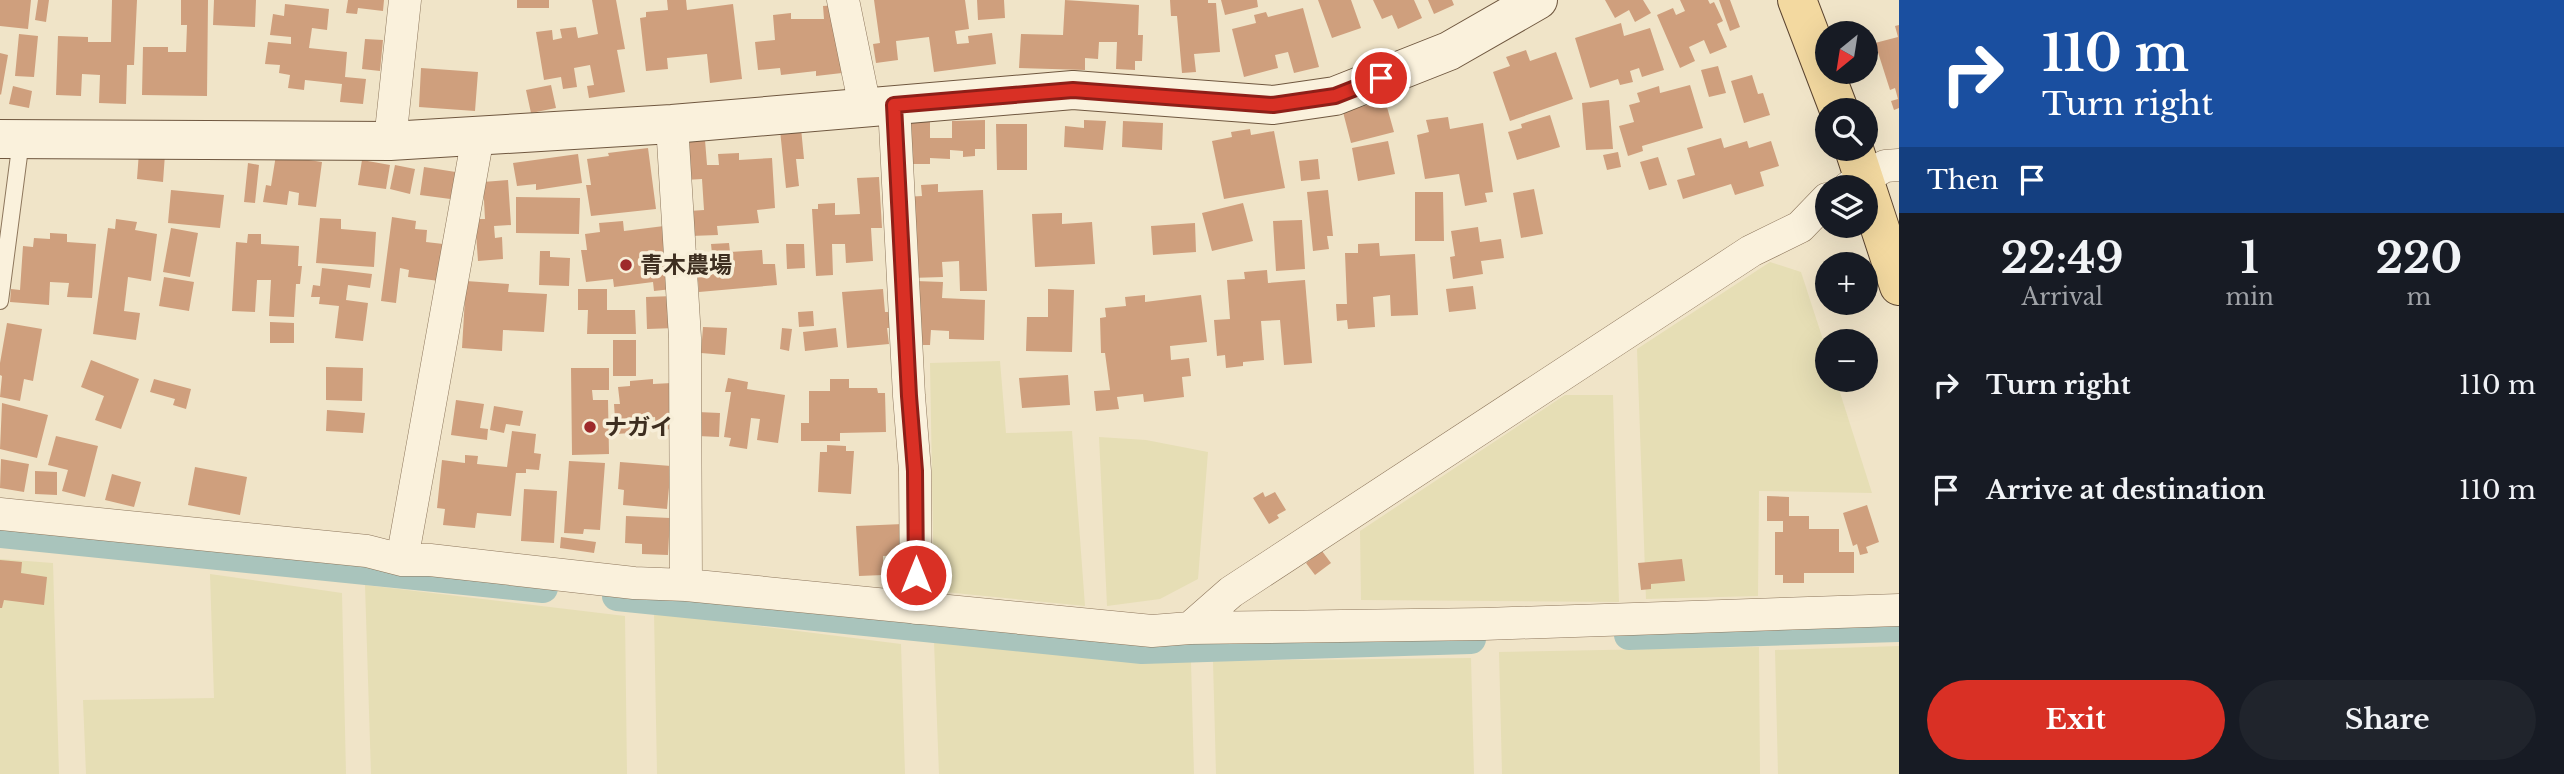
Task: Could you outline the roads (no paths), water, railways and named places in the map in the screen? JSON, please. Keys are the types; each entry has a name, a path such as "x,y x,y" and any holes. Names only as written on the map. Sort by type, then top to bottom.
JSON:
{"main road":[{"path":"1797,0 1834,98"},
{"path":"1867,170 1899,286"}],"street":[{"path":"390,141 405,0"},
{"path":"843,0 880,106 915,471 916,608"},
{"path":"10,139 390,141 672,124 1073,90 1273,105 1335,96 1449,51 1538,0"},
{"path":"672,124 685,338 686,585"},
{"path":"402,560 478,136"},
{"path":"1190,628 1231,592 1751,251 1800,227 1815,211"},
{"path":"0,513 367,551 402,560 430,560 634,583 686,585 1152,631 1190,628 1483,624 1899,610"}],"lane":[{"path":"0,301 10,139"}],"waterway":[{"path":"0,533 543,588"},
{"path":"617,596 1142,649 1471,639"},
{"path":"1629,635 1899,627"}],"place":[{"name":"青木農場","path":"626,265"},
{"name":"ナガイ","path":"590,427"}]}
